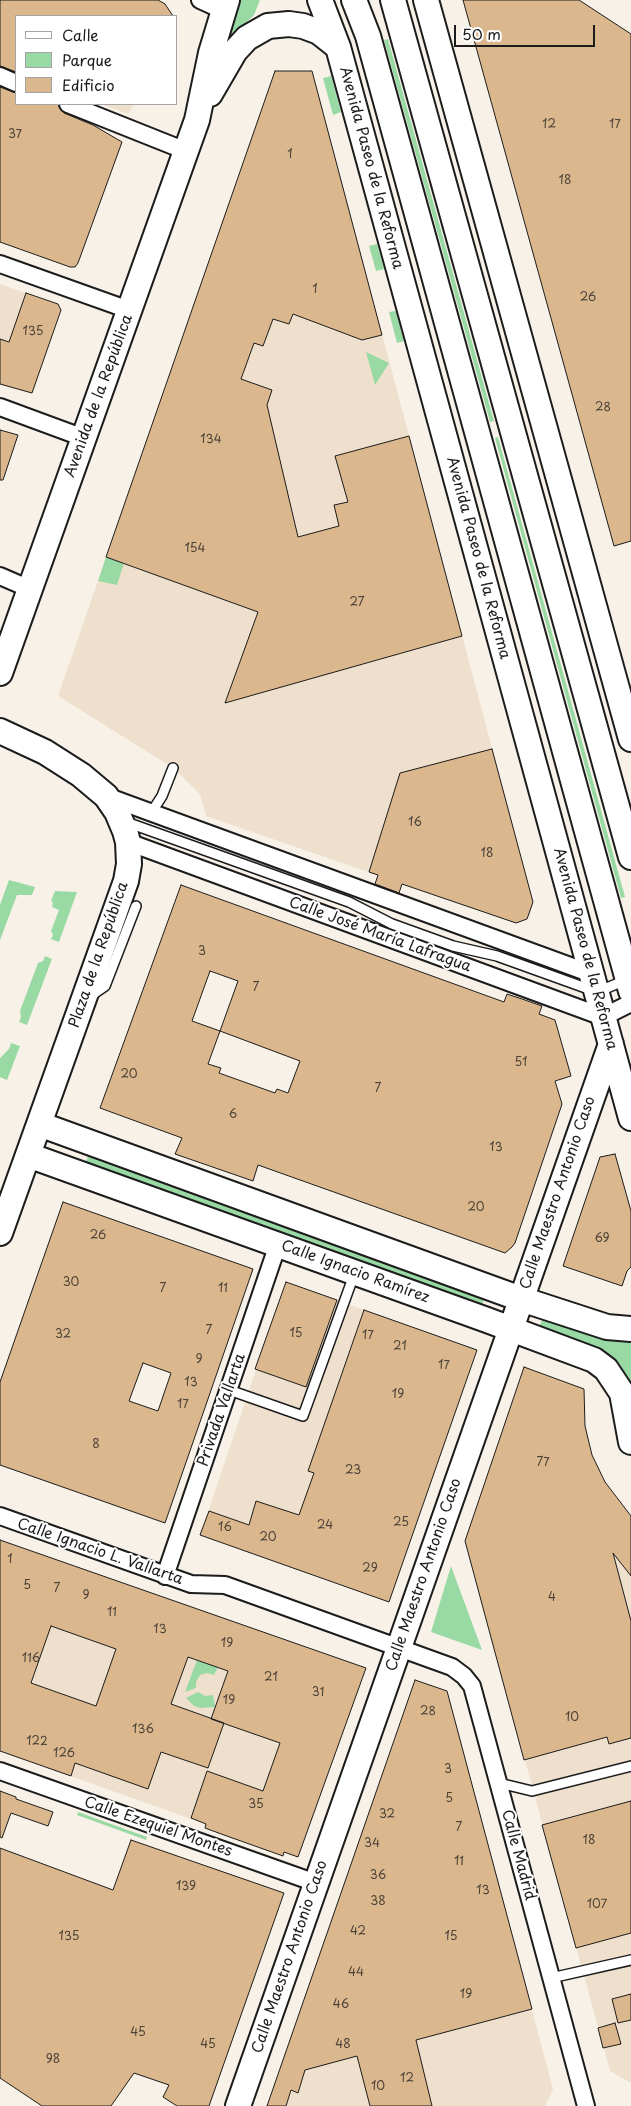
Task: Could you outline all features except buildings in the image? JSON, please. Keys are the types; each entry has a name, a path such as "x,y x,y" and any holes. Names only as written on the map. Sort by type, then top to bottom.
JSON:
{"street":[{"path":"200,0 226,6"},
{"name":"Avenida Paseo de la Reforma","path":"320,0 338,47 631,1118"},
{"name":"Avenida Paseo de la Reforma","path":"354,0 368,36 630,981"},
{"path":"393,0 631,857"},
{"path":"426,0 631,739"},
{"name":"Avenida de la República","path":"0,673 197,120 211,53 226,6"},
{"name":"Avenida de la República","path":"197,120 228,60 247,38 258,30 278,24 303,26 318,32 338,47"},
{"path":"0,76 15,83"},
{"path":"71,105 186,151"},
{"path":"0,264 129,310"},
{"path":"0,407 84,438"},
{"path":"0,576 30,589"},
{"path":"0,731 45,752 80,775 106,796 594,983"},
{"path":"106,796 125,831"},
{"name":"Plaza de la República","path":"0,1233 126,881 129,864 125,831"},
{"name":"Calle José María Lafragua","path":"125,831 603,1017"},
{"path":"603,1017 631,1004"},
{"name":"Calle Maestro Antonio Caso","path":"238,2106 610,1044"},
{"name":"Calle Ignacio Ramírez","path":"39,1124 521,1299 606,1327 631,1329"},
{"name":"Calle Ignacio Ramírez","path":"28,1155 511,1328 594,1360 606,1369 622,1393 631,1442"},
{"name":"Privada Vallarta","path":"165,1576 278,1244"},
{"name":"Calle Ignacio L. Vallarta","path":"0,1516 165,1576 191,1584 225,1585 399,1647"},
{"name":"Calle Madrid","path":"399,1647 452,1667 464,1676 472,1686 586,2106"},
{"name":"Calle Ezequiel Montes","path":"0,1771 316,1883"}],"lane":[{"path":"151,813 162,796 173,768"},
{"path":"125,831 349,902 392,924 453,946 594,983 630,981"},
{"path":"83,1002 106,986 136,906"},
{"path":"228,1390 304,1416 355,1272"},
{"path":"499,1784 532,1791 631,1766"},
{"path":"552,1978 631,1960"}],"shaded area":[{"path":"275,71 312,71 533,902 529,917 516,923 206,816 200,794 173,768 58,696"},
{"path":"104,105 133,105 128,114"},
{"path":"0,284 56,304 60,309 34,389 29,393 0,384"},
{"path":"286,1282 471,1348 389,1602 200,1535"},
{"path":"524,1367 584,1389 585,1426 592,1455 605,1482 631,1517 631,2083 610,2071 465,1541"},
{"path":"0,1540 366,1668 298,1857 0,1751"},
{"path":"415,1680 447,1691 553,2089 545,2106 267,2106"}],"green space":[{"path":"241,0 260,0 254,15 226,42"},
{"path":"388,39 494,421 490,422 384,40"},
{"path":"331,76 341,112 333,115 323,78"},
{"path":"377,244 384,269 376,271 369,246"},
{"path":"396,311 404,341 397,343 389,312"},
{"path":"366,352 389,363 375,385"},
{"path":"498,437 625,897 621,898 495,438"},
{"path":"106,557 124,563 117,585 98,581"},
{"path":"9,880 35,887 32,895 17,895 0,940 0,905"},
{"path":"55,891 77,892 59,942 51,939 53,935 51,931 59,910 52,907 53,902 51,901"},
{"path":"45,956 52,959 27,1025 19,1022 21,1017 20,1011 38,963 43,961"},
{"path":"11,1043 20,1046 7,1080 0,1077 0,1058 9,1049"},
{"path":"88,1156 485,1297 482,1305 85,1165"},
{"path":"543,1317 605,1338 631,1341 631,1383 611,1358 539,1328"},
{"path":"451,1566 482,1650 431,1632"},
{"path":"197,1660 218,1667 214,1675 207,1673 200,1675 196,1682 196,1688 185,1692"},
{"path":"198,1692 205,1696 213,1695 215,1707 200,1708 194,1706 186,1698"},
{"path":"78,1812 147,1837 146,1840 77,1815"}]}
